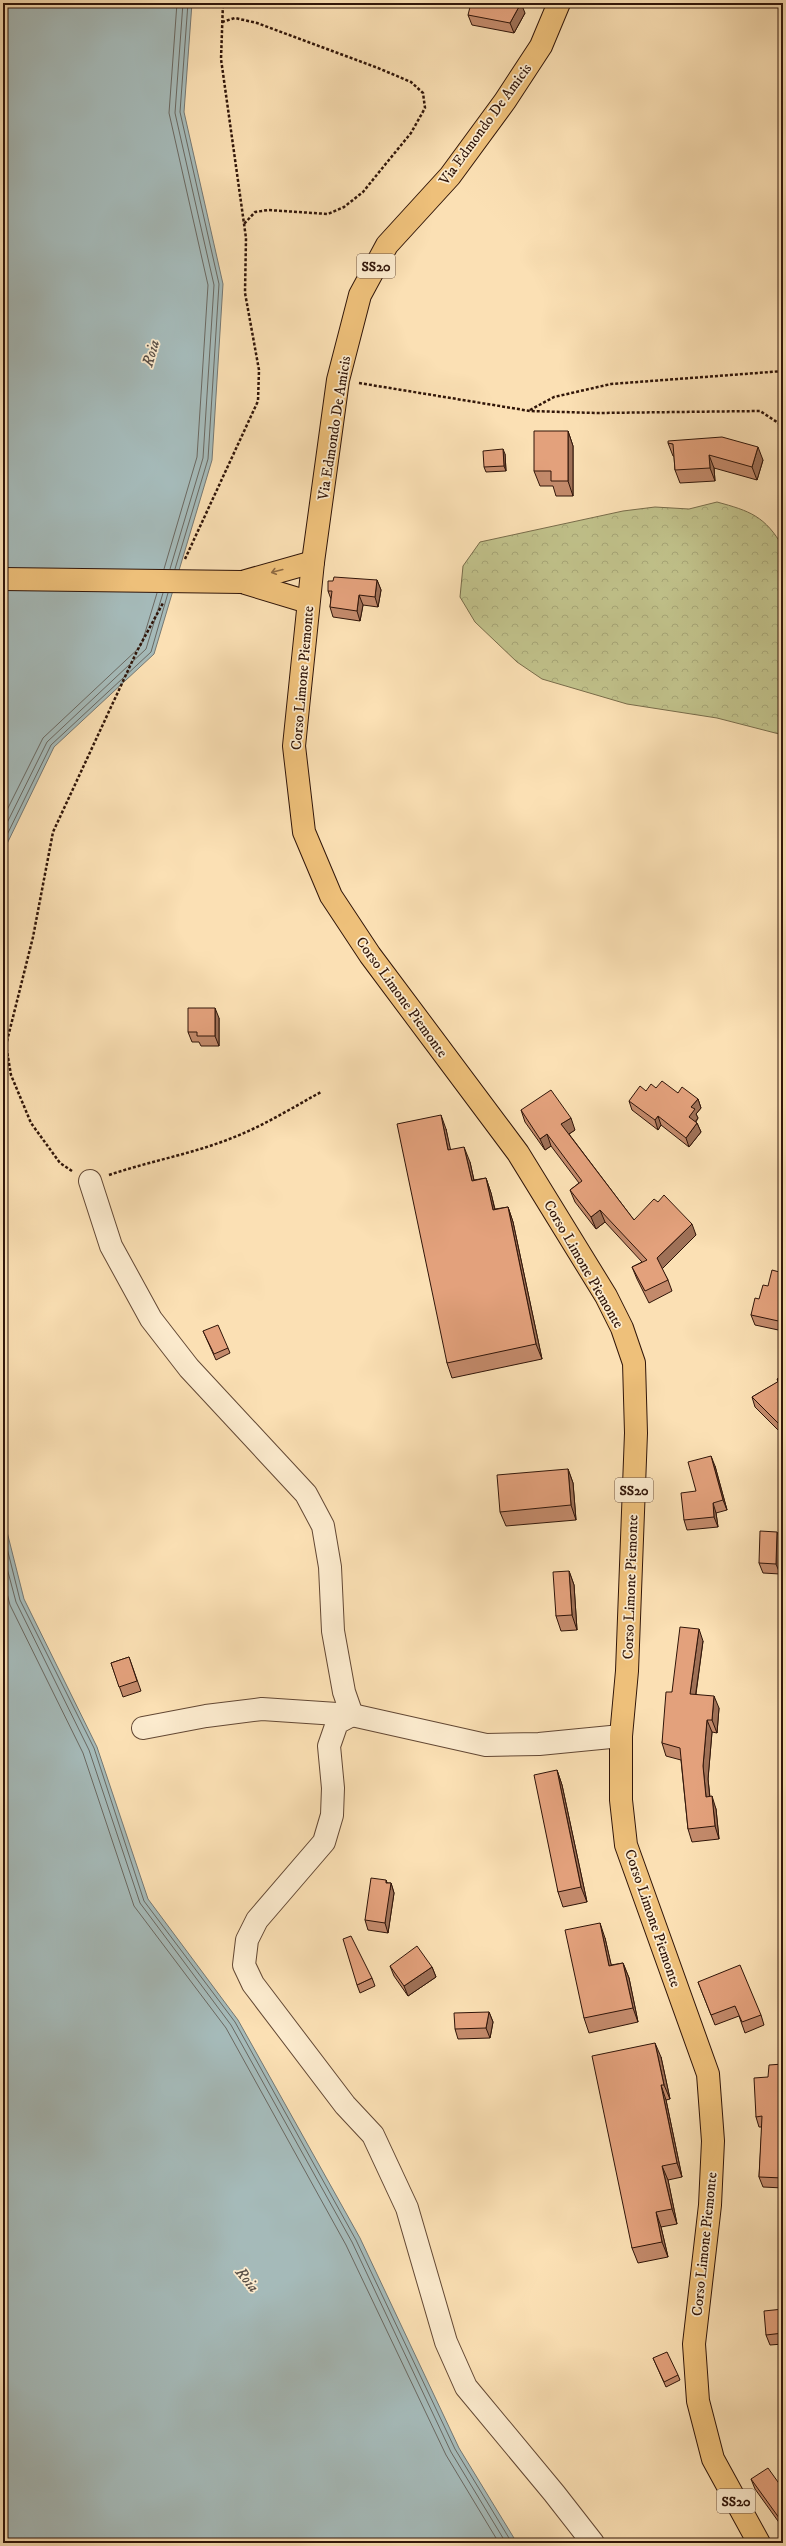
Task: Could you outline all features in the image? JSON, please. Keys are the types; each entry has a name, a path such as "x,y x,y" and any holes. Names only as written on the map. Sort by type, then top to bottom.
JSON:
{"main road":[{"name":"Via Edmondo De Amicis","path":"312,571 338,380 360,294 387,245 450,176 505,101 541,46 559,3"},
{"path":"3,579 242,582 312,571"},
{"name":"Corso Limone Piemonte","path":"312,571 294,746 304,832 331,896 370,954 518,1153 606,1296 622,1328 634,1363 636,1433 627,1671 621,1736 621,1800 626,1845 708,2074 713,2141 710,2205 694,2344 698,2401 713,2458 759,2543"},
{"path":"242,582 308,602"}],"lane":[{"path":"90,1181 111,1246 151,1319 189,1368 306,1494 323,1526 330,1567 333,1631 344,1692 352,1715"},
{"path":"143,1728 206,1716 262,1709 352,1715 486,1744 539,1744 621,1736"},
{"path":"352,1715 337,1724 329,1746 334,1788 332,1815 324,1842 257,1920 247,1940 244,1965 253,1984 330,2087 373,2135 407,2208 446,2342 466,2387 554,2492 593,2543"}],"path":[{"path":"184,562 198,535 258,401 259,370 245,293 246,238 221,59 223,3"},
{"path":"222,22 235,18 257,23 378,68 411,82 423,93 425,108 411,133 363,192 344,207 328,214 268,210 255,212 244,224"},
{"path":"530,411 554,397 611,384 783,371"},
{"path":"338,380 530,411 597,413 760,411 783,426"},
{"path":"166,596 137,650 53,832 33,937 6,1045 11,1075 30,1122 60,1164 90,1181 134,1167 178,1156 233,1138 281,1115 321,1092"}],"green space":[{"path":"717,502 739,508 756,516 770,528 783,547 783,735 717,718 627,704 542,679 517,662 475,622 460,597 463,566 480,542 623,511 655,507 689,509"}],"water":[{"name":"Roia","path":"3,3 192,3 184,112 223,284 212,460 154,654 54,747 3,852"},
{"name":"Roia","path":"3,1516 24,1599 97,1747 148,1899 238,2020 360,2238 459,2448 517,2543 3,2543"}],"building":[{"path":"471,3 521,3 510,23 468,15"},
{"path":"534,431 568,431 568,481 551,481 551,471 534,471"},
{"path":"722,437 758,447 752,467 709,455 710,468 675,470 673,444 668,443 668,441"},
{"path":"503,449 504,466 484,467 483,451"},
{"path":"334,577 377,580 375,597 359,595 357,611 330,607 332,591 328,591 328,581 333,581"},
{"path":"188,1008 215,1008 215,1036 197,1036 197,1032 188,1032"},
{"path":"662,1081 678,1093 682,1087 698,1099 691,1107 695,1109 689,1117 697,1123 686,1138 658,1116 655,1120 629,1101 640,1086 646,1091 651,1084 656,1088"},
{"path":"551,1090 571,1118 561,1124 634,1220 654,1199 658,1202 664,1195 692,1224 657,1258 668,1280 645,1291 632,1267 647,1260 600,1210 591,1217 570,1190 582,1181 547,1134 540,1139 521,1110"},
{"path":"441,1115 448,1150 464,1147 472,1181 486,1178 493,1210 508,1207 536,1344 447,1363 397,1124"},
{"path":"772,1270 783,1273 783,1322 751,1315 755,1298 759,1299 763,1285 768,1286"},
{"path":"218,1325 228,1348 214,1354 203,1331"},
{"path":"783,1374 783,1431 779,1424 752,1397 779,1381 777,1379"},
{"path":"711,1456 723,1500 713,1503 714,1517 684,1520 681,1493 696,1491 688,1462"},
{"path":"568,1469 571,1505 500,1512 497,1475"},
{"path":"760,1531 777,1532 776,1564 759,1563"},
{"path":"569,1571 572,1615 556,1616 553,1572"},
{"path":"680,1627 699,1629 690,1694 714,1696 712,1720 707,1720 703,1766 706,1797 712,1796 715,1826 688,1829 680,1748 662,1743 666,1692 672,1692"},
{"path":"129,1657 137,1681 119,1687 111,1663"},
{"path":"557,1770 581,1887 558,1892 534,1775"},
{"path":"371,1878 386,1880 386,1883 391,1883 385,1923 365,1920"},
{"path":"600,1923 609,1966 623,1963 633,2008 584,2018 565,1930"},
{"path":"351,1936 372,1978 357,1985 343,1939"},
{"path":"417,1946 432,1967 404,1986 390,1966"},
{"path":"740,1965 761,2015 742,2022 735,2006 711,2015 698,1982"},
{"path":"489,2012 486,2028 455,2029 454,2013"},
{"path":"655,2043 664,2085 661,2085 677,2163 662,2166 672,2209 656,2212 662,2242 632,2248 592,2056"},
{"path":"783,2064 783,2178 759,2177 762,2116 756,2117 754,2078 768,2077 769,2065"},
{"path":"783,2309 783,2333 766,2335 764,2311"},
{"path":"667,2352 678,2375 664,2382 653,2358"},
{"path":"768,2468 783,2489 782,2522 751,2479"}]}
